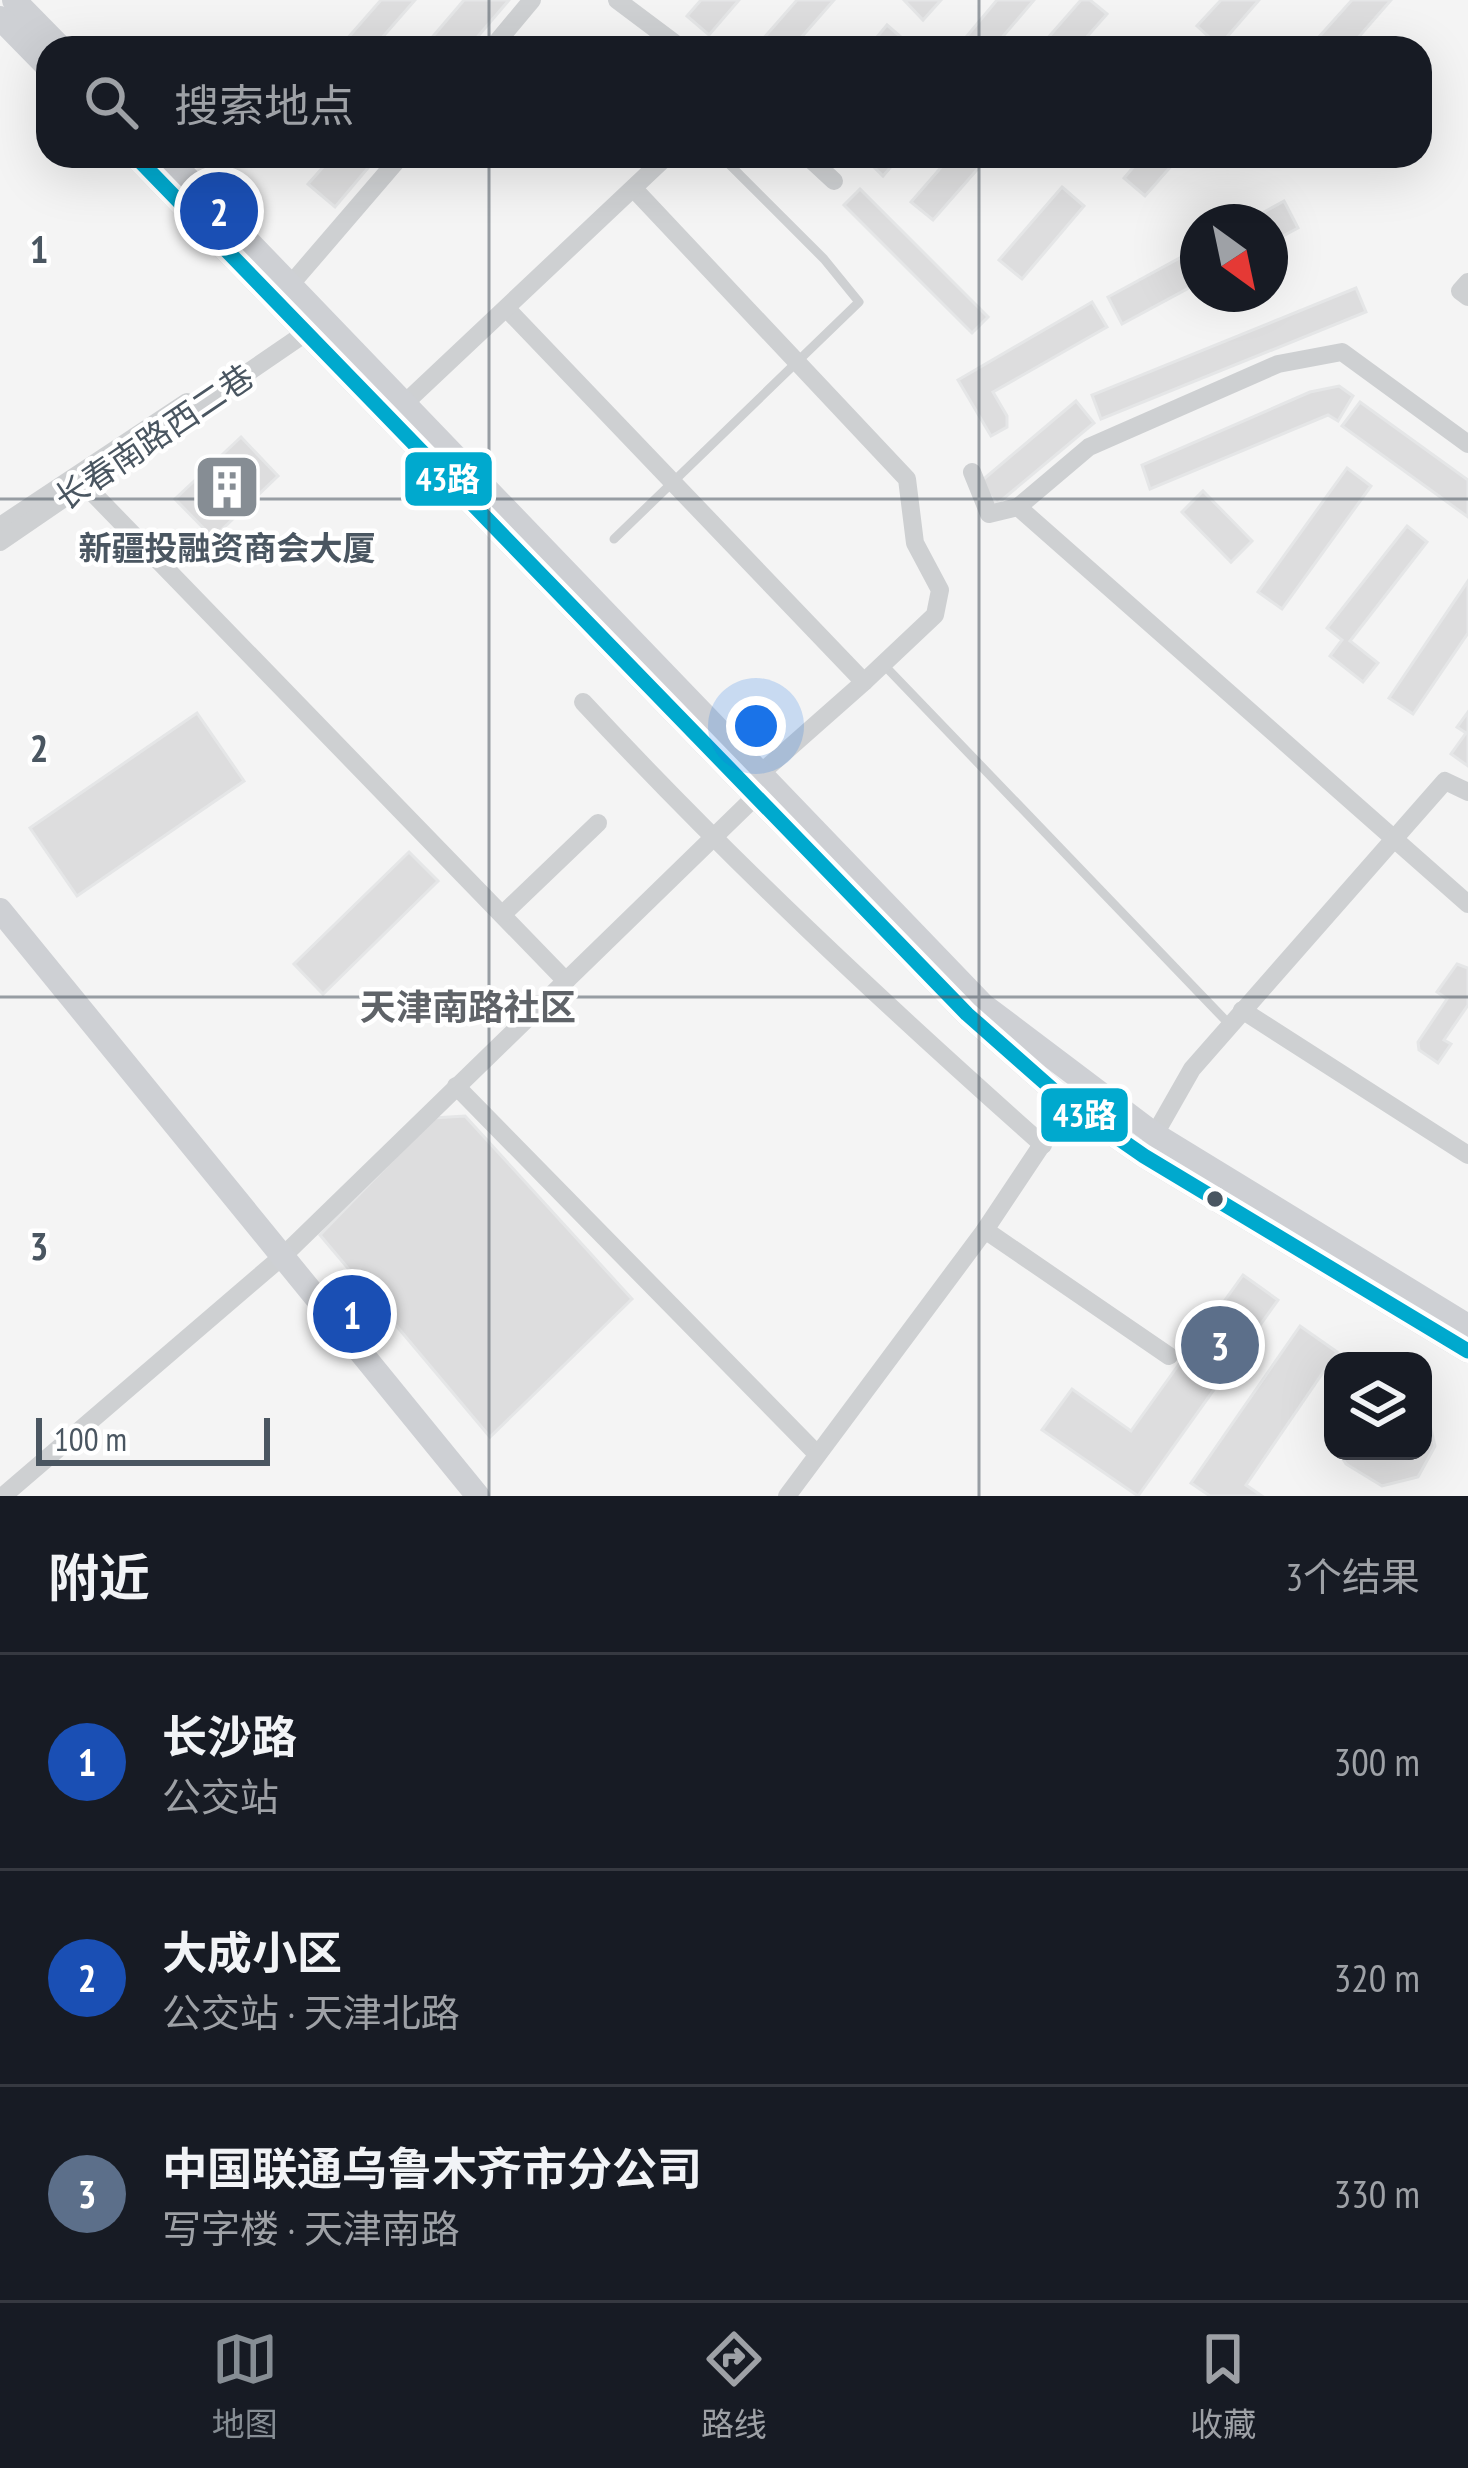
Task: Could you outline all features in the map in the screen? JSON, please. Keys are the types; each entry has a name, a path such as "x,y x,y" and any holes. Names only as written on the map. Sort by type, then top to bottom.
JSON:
{"street":[{"path":"14,0 49,36"},
{"path":"502,36 532,0"},
{"path":"617,0 665,36"},
{"path":"0,18 36,55"},
{"path":"147,168 303,328 434,449 759,784 982,1005 1149,1145 1468,1351"},
{"path":"178,168 405,403 434,449"},
{"path":"291,284 391,168"},
{"path":"405,403 655,168"},
{"path":"820,168 834,181"},
{"path":"2,1496 284,1255 935,615 940,590 916,543 907,479 634,189"},
{"path":"1468,282 1460,291 1468,297"},
{"path":"507,308 864,682"},
{"name":"长春南路西二巷","path":"0,542 303,328"},
{"name":"长春南路西二巷","path":"0,526 303,328"},
{"path":"972,472 989,514 1018,507 1089,447 1278,364 1342,352 1468,444"},
{"path":"85,485 566,981"},
{"path":"1018,507 1468,904"},
{"path":"583,702 710,838 868,990 1043,1145"},
{"path":"1149,1145 1192,1070 1445,781 1468,792"},
{"path":"759,784 967,1014 1069,1104 1468,1326"},
{"path":"504,914 598,824"},
{"path":"0,910 478,1496"},
{"path":"1236,1018 1468,1155"},
{"path":"455,1086 817,1454"},
{"path":"787,1496 985,1230 1069,1104"},
{"path":"985,1230 1169,1356"}],"lane":[{"path":"614,538 859,302 824,259 734,168"},
{"path":"883,664 1236,1018"}],"building":[{"path":"381,0 415,0 384,36 350,36"},
{"path":"464,0 509,0 478,36 433,36"},
{"path":"701,0 739,0 709,35 687,16"},
{"path":"797,0 834,0 802,36 766,36"},
{"path":"904,0 941,0 923,20"},
{"path":"997,0 1034,0 1003,36 967,36"},
{"path":"1081,0 1090,0 1107,14 1088,36 1050,36"},
{"path":"1221,0 1259,0 1228,36 1208,36 1197,26"},
{"path":"1352,0 1391,0 1360,36 1320,36"},
{"path":"887,25 900,36 878,36"},
{"path":"322,168 368,168 335,207 308,184"},
{"path":"941,168 978,168 933,220 911,202"},
{"path":"1133,168 1170,168 1145,196 1124,178"},
{"path":"1062,187 1084,206 1022,279 999,260"},
{"path":"860,189 988,317 972,333 844,205"},
{"path":"1288,209 1298,228 1288,233"},
{"path":"1180,258 1180,293 1122,324 1108,297"},
{"path":"1356,288 1366,312 1101,419 1092,395"},
{"path":"1092,302 1107,327 993,392 1007,416 1007,427 991,436 958,380"},
{"path":"1339,386 1353,396 1338,421 1328,415 1150,489 1142,465 1310,392"},
{"path":"1076,401 1094,423 997,504 979,483"},
{"path":"1360,402 1468,480 1468,517 1342,426"},
{"name":"新疆投融资商会大厦","path":"241,437 278,476 213,538 175,499"},
{"path":"1347,468 1371,486 1282,609 1258,592"},
{"path":"1203,491 1252,541 1231,562 1182,512"},
{"path":"1407,526 1427,542 1350,641 1378,663 1363,682 1330,656 1342,640 1327,628"},
{"path":"1468,581 1468,633 1413,714 1389,698"},
{"path":"1468,712 1468,766 1451,754 1466,733 1457,727"},
{"path":"197,713 244,781 77,896 30,828"},
{"path":"409,852 438,881 323,994 294,964"},
{"path":"1457,964 1468,968 1468,1005 1444,1040 1451,1044 1438,1063 1419,1050 1418,1042 1447,999 1437,992"},
{"path":"465,1116 632,1299 490,1437 320,1235 433,1118"},
{"path":"1243,1275 1278,1300 1138,1496 1042,1430 1072,1389 1131,1431"},
{"path":"1300,1326 1337,1352 1324,1352 1324,1371 1246,1485 1262,1496 1210,1496 1191,1483"},
{"path":"1344,1460 1427,1460 1418,1477 1382,1486"}],"transit line":[{"name":"43路","path":"147,168 967,1014 1069,1104 1144,1156 1468,1351"}],"place":[{"name":"大成小区","path":"219,211"},
{"name":"新疆投融资商会大厦","path":"227,487"},
{"name":"长沙路","path":"352,1314"},
{"name":"中国联通乌鲁木齐市分公司","path":"1220,1345"}],"district":[{"name":"天津南路社区","path":"468,1007"}]}
